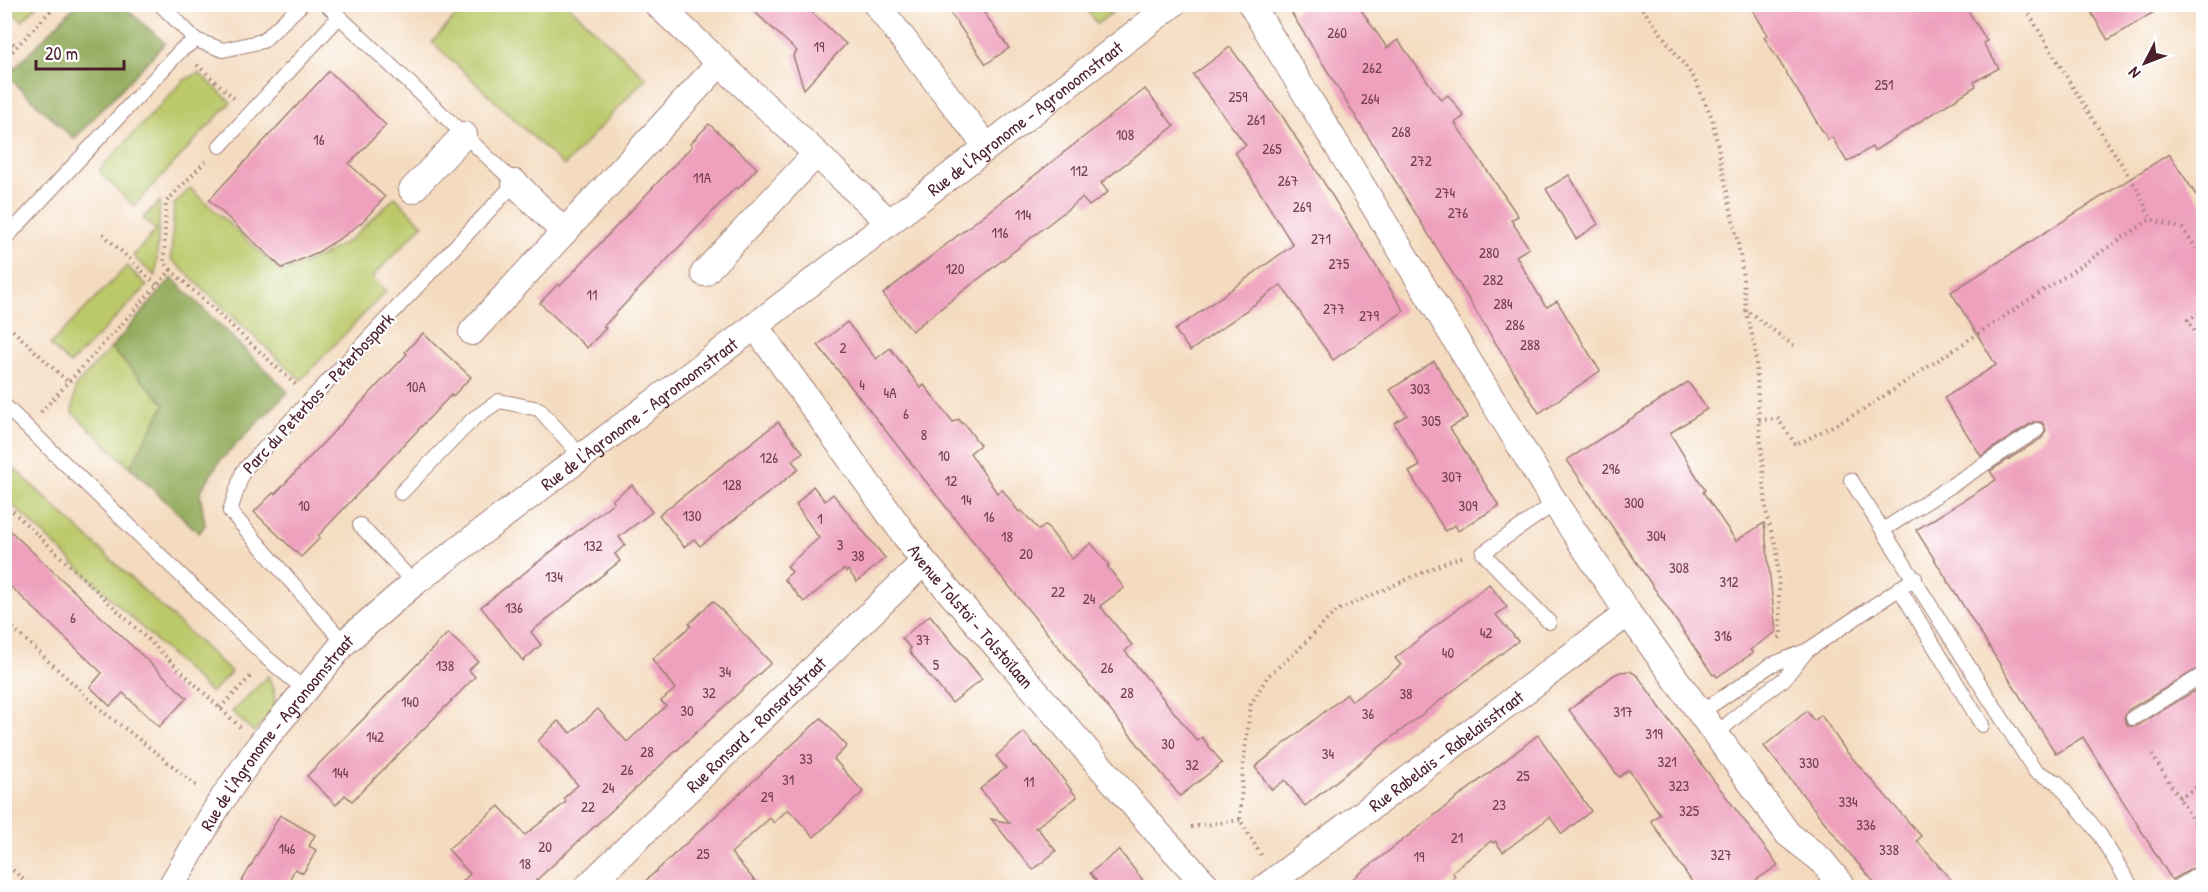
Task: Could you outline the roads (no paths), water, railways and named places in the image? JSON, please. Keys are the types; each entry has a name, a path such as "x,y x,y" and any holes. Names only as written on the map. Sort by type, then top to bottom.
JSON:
{"street":[{"path":"657,4 889,222"},
{"path":"876,4 987,147"},
{"name":"Rue de l'Agronome - Agronoomstraat","path":"170,888 219,804 259,746 344,643 414,583 755,327 1173,4"},
{"path":"1251,4 1555,503 1628,613 1788,834 1820,859 1844,888"},
{"path":"472,332 720,63"},
{"path":"412,190 464,135"},
{"path":"705,273 816,154"},
{"path":"515,183 564,232"},
{"name":"Avenue Tolstoï - Tolstoïlaan","path":"755,327 924,562 1209,888"},
{"name":"Rue Ronsard - Ronsardstraat","path":"586,888 924,562"},
{"name":"Rue Rabelais - Rabelaisstraat","path":"1269,883 1628,613"}],"lane":[{"path":"160,4 196,40 223,50 264,40 302,4"},
{"path":"326,4 515,183"},
{"path":"220,146 339,17"},
{"path":"4,240 181,50 196,40"},
{"name":"Parc du Peterbos - Peterbospark","path":"344,643 230,511 243,471 515,183"},
{"path":"401,493 473,418 499,401 539,409 582,457"},
{"path":"4,405 268,659 304,689"},
{"path":"1883,530 2037,429"},
{"path":"1851,480 2035,771 2057,782 2064,790 2098,832 2132,888"},
{"path":"1550,622 1483,553 1555,503"},
{"path":"360,525 414,583"},
{"path":"1700,713 1771,665 1808,650 1915,578"},
{"path":"1899,588 1982,725"},
{"path":"1715,735 1759,697 1783,680 1808,650"},
{"path":"2133,718 2204,674"},
{"path":"2177,888 2204,871"}]}
